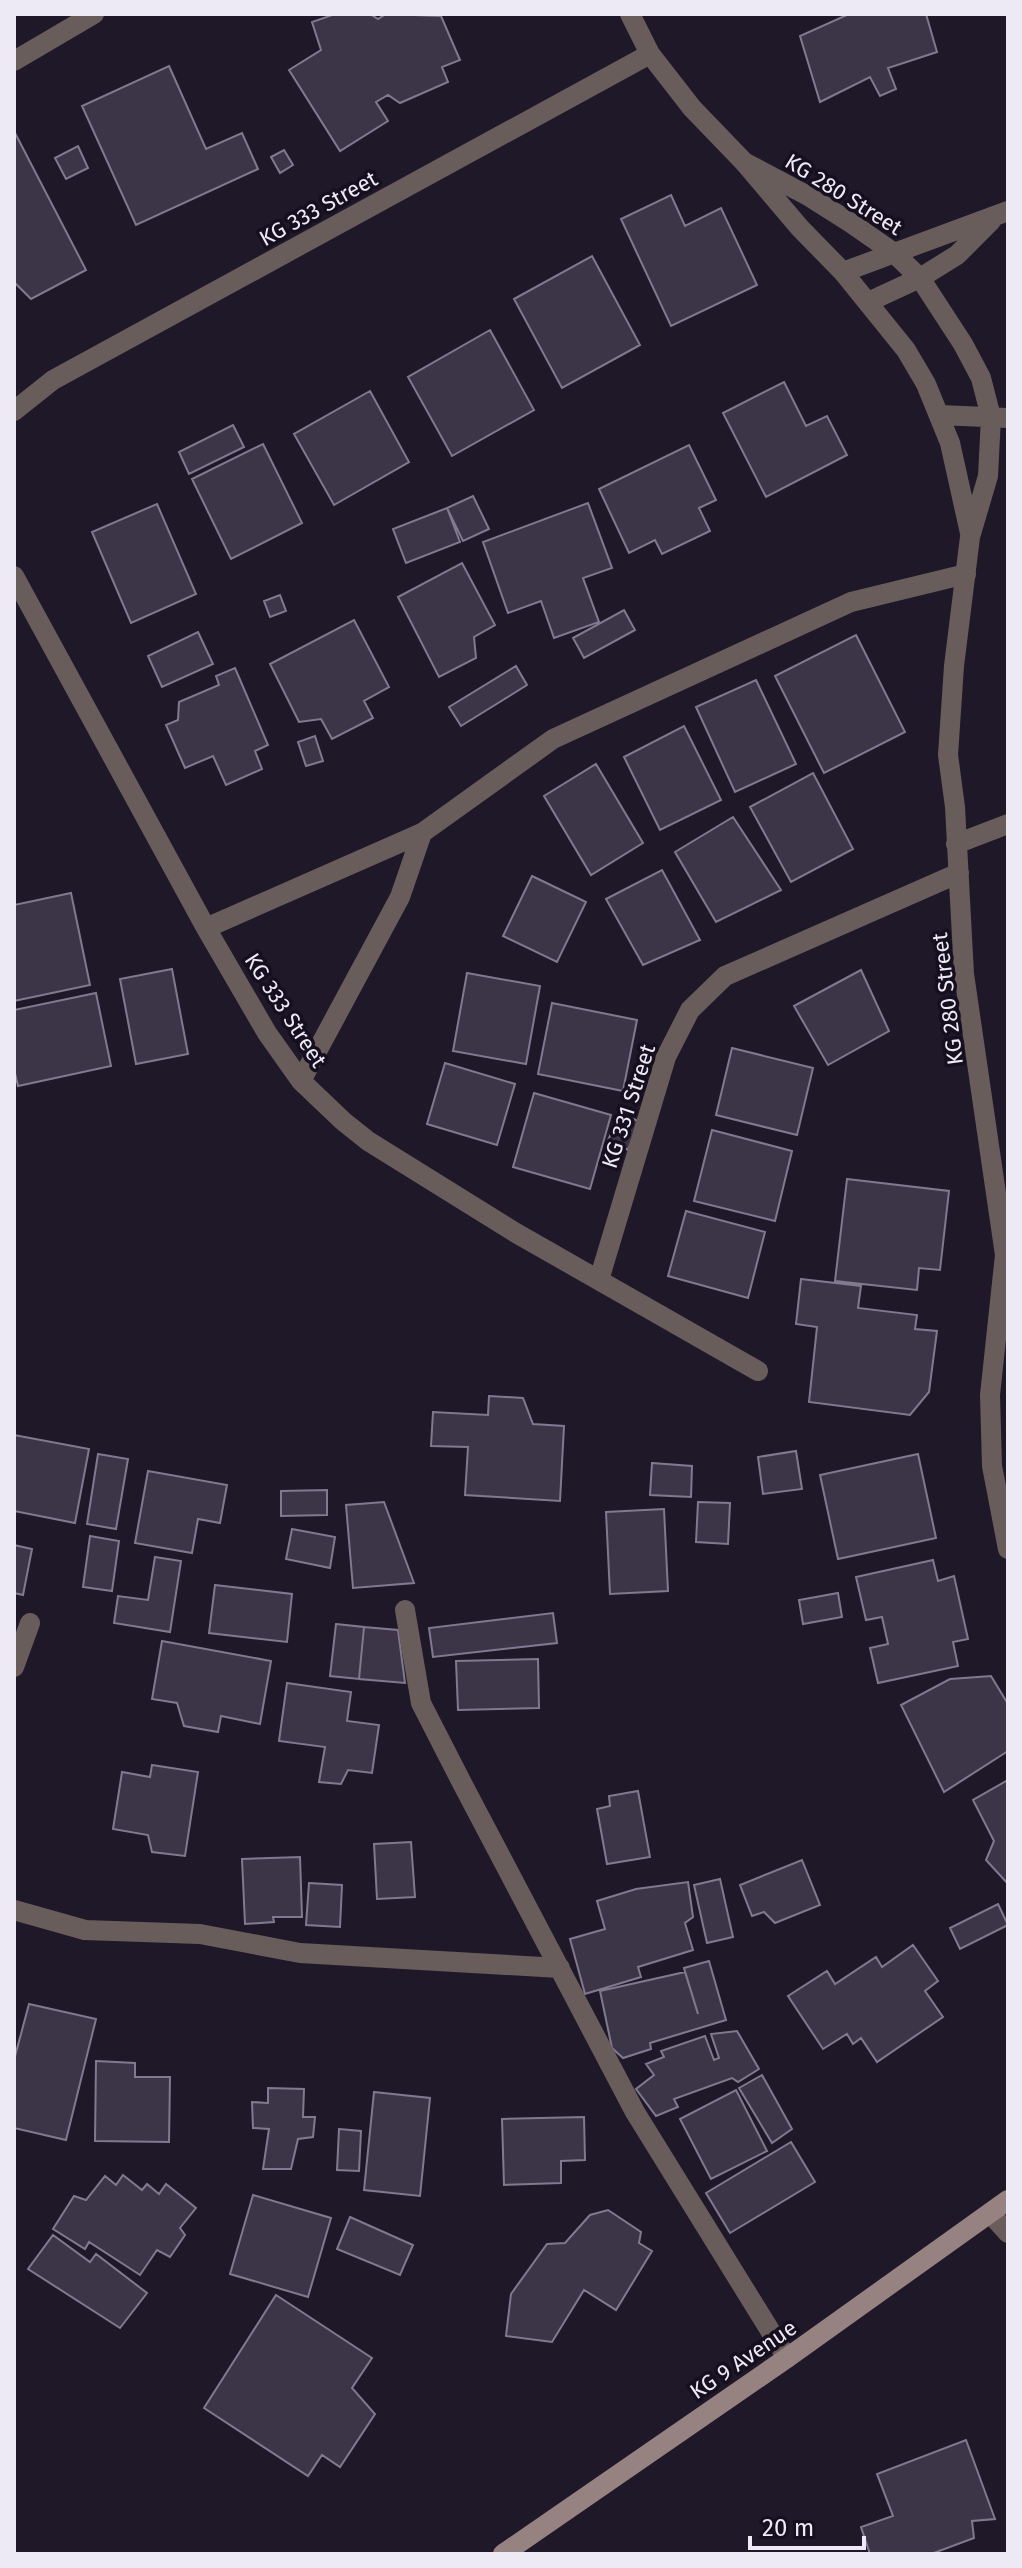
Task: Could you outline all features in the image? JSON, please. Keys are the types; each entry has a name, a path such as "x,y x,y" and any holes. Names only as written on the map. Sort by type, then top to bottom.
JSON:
{"main road":[{"name":"KG 9 Avenue","path":"503,2554 787,2358 1008,2200"}],"street":[{"path":"14,61 94,14"},
{"name":"KG 280 Street","path":"630,14 650,54 692,108 843,272 906,350 940,415 950,443 970,537"},
{"name":"KG 333 Street","path":"14,411 53,380 650,54"},
{"name":"KG 280 Street","path":"744,162 851,223 894,253 920,278 963,344 999,417 988,476 970,537 954,666 948,755 955,807 964,974 1007,1254 990,1395 992,1466 1008,1549"},
{"path":"843,272 1001,214"},
{"path":"868,302 920,278 957,255 1001,214"},
{"path":"940,415 999,417"},
{"path":"206,928 422,833 553,739 851,602 966,574"},
{"name":"KG 333 Street","path":"14,576 206,928 267,1033 301,1081 368,1141 516,1233 758,1371"},
{"path":"956,844 1008,824"},
{"path":"301,1081 400,897 422,833"},
{"name":"KG 331 Street","path":"599,1280 666,1057 690,1010 725,976 959,873"},
{"path":"405,1610 421,1703 635,2112 787,2358"},
{"path":"14,1667 30,1623"},
{"path":"15,1908 85,1930 200,1934 300,1953 560,1968"},
{"path":"990,2213 1008,2233"}],"building":[{"path":"335,14 370,14 378,19 386,14 441,16 460,60 442,67 448,82 400,103 388,95 376,102 388,121 340,151 289,70 321,50 312,22"},
{"path":"849,14 926,14 937,52 888,68 896,89 880,96 870,77 820,102 800,36"},
{"path":"169,66 206,149 242,133 258,169 136,225 82,106"},
{"path":"14,131 86,270 31,299 14,282"},
{"path":"78,146 88,168 66,179 55,158"},
{"path":"284,150 293,165 280,173 271,157"},
{"path":"671,195 685,226 721,208 757,285 671,326 621,219"},
{"path":"592,256 640,345 562,388 514,299"},
{"path":"490,330 534,410 452,456 408,377"},
{"path":"784,382 806,426 827,416 847,455 766,497 723,413"},
{"path":"370,391 409,462 334,505 294,434"},
{"path":"233,425 244,447 189,474 179,452"},
{"path":"263,444 302,523 231,559 192,479"},
{"path":"689,445 716,500 699,508 710,531 662,554 655,540 629,553 599,489"},
{"path":"473,496 489,529 463,541 447,508"},
{"path":"588,503 612,568 583,578 599,622 554,638 541,601 508,613 483,542"},
{"path":"157,504 196,594 131,623 92,532"},
{"path":"447,508 460,542 406,563 393,529"},
{"path":"462,563 495,625 474,637 476,658 439,677 398,597"},
{"path":"280,595 286,611 270,617 264,601"},
{"path":"624,610 635,630 584,658 573,638"},
{"path":"354,620 389,687 364,701 373,718 332,739 321,719 299,722 270,664"},
{"path":"198,632 213,664 162,687 148,656"},
{"path":"856,635 905,732 824,773 775,676"},
{"path":"516,666 527,685 461,726 449,707"},
{"path":"235,668 268,745 255,751 262,769 226,785 213,756 185,768 166,725 178,720 179,702 219,685 216,676"},
{"path":"756,680 796,764 735,792 696,707"},
{"path":"684,726 721,800 660,830 624,757"},
{"path":"315,736 323,761 306,766 298,742"},
{"path":"596,764 643,843 591,875 544,796"},
{"path":"813,773 853,849 791,882 750,807"},
{"path":"733,817 781,890 716,922 675,852"},
{"path":"662,870 700,940 643,965 606,899"},
{"path":"532,876 586,902 557,962 503,936"},
{"path":"71,893 90,985 14,1001 14,905"},
{"path":"172,969 188,1054 136,1064 120,979"},
{"path":"861,970 889,1031 828,1065 794,1006"},
{"path":"467,973 540,986 526,1064 453,1051"},
{"path":"96,993 111,1066 18,1086 14,1069 14,1010"},
{"path":"552,1003 637,1020 623,1091 538,1074"},
{"path":"732,1048 813,1068 797,1135 716,1115"},
{"path":"445,1063 515,1084 497,1145 427,1124"},
{"path":"534,1093 611,1115 590,1189 513,1167"},
{"path":"621,1113 640,1122 628,1150 608,1140"},
{"path":"712,1130 792,1151 775,1221 694,1201"},
{"path":"847,1179 949,1191 940,1270 919,1268 917,1290 835,1281"},
{"path":"686,1211 765,1232 748,1298 668,1276"},
{"path":"801,1279 861,1286 858,1308 917,1315 915,1329 937,1331 929,1392 910,1415 809,1402 817,1327 796,1324"},
{"path":"489,1396 523,1398 533,1424 564,1426 560,1501 465,1495 468,1447 431,1446 433,1412 488,1415"},
{"path":"14,1435 89,1449 75,1523 14,1511"},
{"path":"796,1451 802,1489 763,1494 758,1457"},
{"path":"98,1454 128,1459 116,1529 87,1524"},
{"path":"918,1454 936,1538 838,1559 820,1475"},
{"path":"652,1463 692,1466 691,1497 650,1495"},
{"path":"148,1471 227,1485 220,1523 198,1519 192,1553 135,1543"},
{"path":"327,1490 327,1515 281,1516 281,1491"},
{"path":"384,1502 414,1583 353,1588 346,1505"},
{"path":"698,1502 730,1503 728,1544 696,1542"},
{"path":"664,1509 668,1591 610,1594 606,1512"},
{"path":"292,1529 335,1537 330,1568 286,1559"},
{"path":"90,1536 119,1541 112,1591 83,1587"},
{"path":"14,1545 32,1549 23,1595 14,1593"},
{"path":"155,1557 181,1561 170,1632 114,1623 118,1596 148,1600"},
{"path":"933,1560 938,1581 954,1576 968,1639 953,1642 958,1666 878,1683 870,1648 888,1644 882,1617 866,1620 856,1577"},
{"path":"215,1585 292,1594 287,1642 209,1633"},
{"path":"838,1593 842,1617 803,1624 799,1600"},
{"path":"553,1613 557,1643 433,1657 429,1628"},
{"path":"336,1624 364,1627 359,1679 330,1676"},
{"path":"364,1627 398,1630 405,1683 359,1679"},
{"path":"162,1641 271,1661 260,1724 221,1716 218,1732 184,1726 177,1703 152,1699"},
{"path":"538,1659 539,1708 458,1710 456,1661"},
{"path":"991,1676 1008,1704 1008,1751 944,1792 901,1705 950,1679"},
{"path":"287,1683 351,1692 347,1721 379,1725 372,1773 348,1770 341,1784 319,1782 325,1747 279,1741"},
{"path":"152,1765 198,1772 185,1856 152,1852 148,1835 113,1829 122,1772 150,1777"},
{"path":"1008,1780 1008,1884 986,1860 994,1841 973,1800"},
{"path":"638,1791 650,1857 607,1864 597,1809 610,1806 609,1796"},
{"path":"411,1842 415,1897 377,1899 374,1844"},
{"path":"300,1857 302,1917 273,1917 274,1922 245,1924 242,1859"},
{"path":"802,1860 820,1905 775,1923 764,1912 752,1916 740,1885"},
{"path":"720,1879 733,1937 707,1943 694,1885"},
{"path":"688,1882 693,1917 685,1923 693,1950 638,1967 641,1977 585,1994 570,1939 605,1929 597,1901 636,1889"},
{"path":"309,1883 342,1885 340,1927 306,1925"},
{"path":"998,1904 1008,1925 960,1949 950,1928"},
{"path":"913,1945 938,1981 925,1991 943,2017 877,2062 861,2038 853,2044 847,2034 823,2049 788,1996 827,1971 835,1984 876,1957 882,1967"},
{"path":"709,1961 726,2020 650,2043 651,2049 623,2058 612,2048 600,1991 685,1972 698,2014 684,1968"},
{"path":"29,2004 96,2019 66,2140 14,2128 14,2060"},
{"path":"737,2031 759,2069 738,2082 732,2078 674,2099 678,2107 656,2116 636,2089 654,2075 646,2064 664,2057 661,2051 705,2036 714,2060 719,2058 711,2034"},
{"path":"96,2061 135,2063 135,2077 170,2077 169,2142 95,2141"},
{"path":"762,2075 792,2129 772,2143 739,2088"},
{"path":"268,2088 304,2089 303,2117 315,2117 313,2137 298,2139 291,2169 263,2169 269,2129 253,2128 252,2102 268,2103"},
{"path":"736,2090 767,2151 711,2179 680,2119"},
{"path":"374,2092 430,2098 420,2196 364,2190"},
{"path":"584,2117 585,2160 561,2161 561,2183 504,2185 502,2119"},
{"path":"339,2129 361,2131 359,2171 337,2170"},
{"path":"791,2142 815,2182 730,2233 706,2193"},
{"path":"123,2175 142,2190 147,2184 159,2194 166,2184 196,2208 180,2228 185,2235 170,2257 157,2250 140,2275 89,2242 85,2249 53,2229 74,2196 86,2200 105,2176 116,2185"},
{"path":"253,2195 331,2218 308,2297 230,2274"},
{"path":"608,2210 641,2232 639,2243 652,2251 616,2310 584,2290 552,2342 506,2336 511,2294 547,2244 565,2243 590,2215"},
{"path":"350,2217 413,2245 400,2275 337,2249"},
{"path":"53,2235 90,2262 96,2254 147,2293 120,2328 28,2269"},
{"path":"276,2295 372,2358 352,2388 375,2414 340,2467 322,2455 308,2476 204,2408"},
{"path":"966,2440 995,2519 972,2521 974,2538 931,2554 870,2554 861,2527 893,2516 877,2474"}]}
